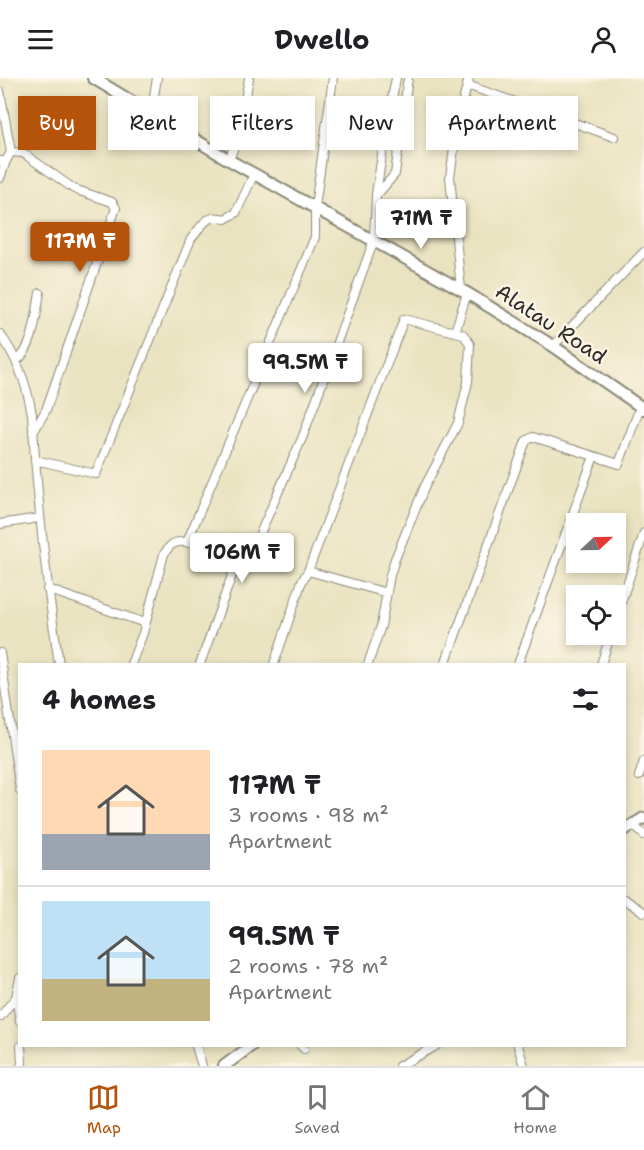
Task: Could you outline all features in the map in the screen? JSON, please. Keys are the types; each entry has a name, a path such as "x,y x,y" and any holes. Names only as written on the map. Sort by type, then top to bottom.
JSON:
{"main road":[{"path":"93,78 123,96"},
{"path":"198,141 315,207"},
{"name":"Alatau Road","path":"315,207 460,289 553,346 642,408"},
{"path":"628,827 644,818"},
{"path":"227,1065 249,1047"}],"street":[{"path":"154,96 157,78"},
{"path":"229,160 239,134 249,78"},
{"path":"187,543 315,237 315,207 333,78"},
{"path":"251,554 303,436 374,240 376,196 396,78"},
{"path":"376,196 395,174 408,78"},
{"path":"455,332 460,289 450,177 458,121 468,82 614,137"},
{"path":"0,91 11,152"},
{"path":"0,178 3,161 11,152"},
{"path":"11,152 23,153 74,189 112,202 116,208 46,410 33,432"},
{"path":"35,460 96,474 191,239 205,220 215,217 225,219 236,213 254,174"},
{"path":"553,346 644,252"},
{"path":"16,361 24,357 29,346 40,293"},
{"path":"274,663 302,581 308,571 404,319 463,334 470,344 468,382 458,423 424,486 395,559 381,626 368,663"},
{"path":"0,334 16,361 29,398 39,518 59,663"},
{"path":"445,663 526,441 533,437 619,464 642,408"},
{"path":"518,663 594,456"},
{"path":"0,525 39,518"},
{"path":"626,588 644,533"},
{"path":"132,663 164,554 170,545 178,542 187,543 234,560 236,567 200,663"},
{"path":"308,571 387,593"},
{"path":"47,589 145,623"},
{"path":"601,663 607,645"},
{"path":"0,653 4,705 18,779"},
{"path":"639,776 644,761"},
{"path":"628,827 644,835"},
{"path":"626,900 644,912"},
{"path":"0,1017 15,997 18,986"},
{"path":"15,997 18,1011"},
{"path":"21,1047 21,1066"},
{"path":"195,1047 202,1066"},
{"path":"399,1066 434,1047"},
{"path":"518,1047 524,1066"}]}
